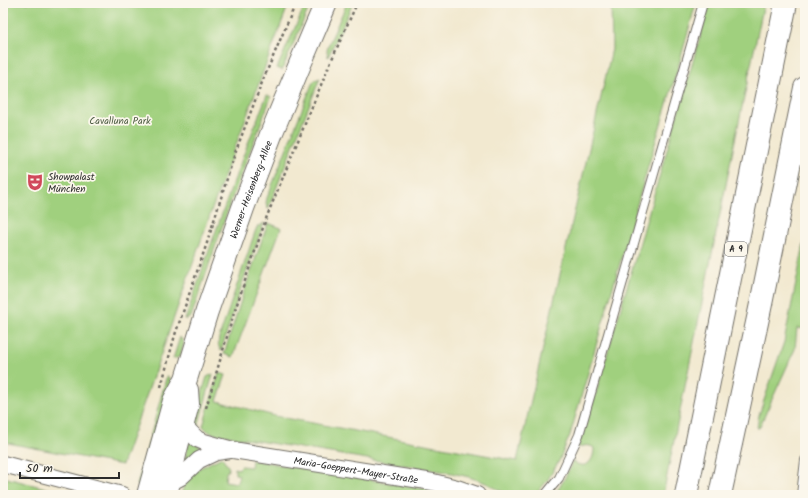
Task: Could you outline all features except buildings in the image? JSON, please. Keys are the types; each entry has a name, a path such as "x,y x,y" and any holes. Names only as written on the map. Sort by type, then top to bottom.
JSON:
{"main road":[{"name":"Werner-Heisenberg-Allee","path":"148,495 174,401 186,379 207,311 243,208 272,132 326,3"},
{"name":"A 9","path":"686,495 786,3"},
{"path":"720,495 805,88"},
{"name":"Werner-Heisenberg-Allee","path":"167,489 188,404 186,379"}],"street":[{"name":"Maria-Goeppert-Mayer-Straße","path":"183,425 197,439 233,450 433,482 477,495"},
{"name":"Maria-Goeppert-Mayer-Straße","path":"167,489 199,460 216,452 233,450"},
{"path":"3,464 122,495"}],"lane":[{"path":"545,495 559,478 579,435 702,3"},
{"path":"801,495 805,460"}],"path":[{"path":"160,390 175,335 207,243 235,153 263,80 296,3"},
{"path":"206,409 234,313 267,216 356,3"}],"green space":[{"name":"Cavalluna Park","path":"3,3 289,3 216,198 122,465 3,442"},
{"path":"306,3 311,3 282,70 277,68"},
{"path":"347,3 353,3 328,57 328,46"},
{"path":"611,3 696,3 570,435 559,461 547,481 535,495 509,495 486,483 452,473 215,434 206,429 203,426 219,373 226,375 217,401 275,416 517,461 612,49"},
{"path":"710,3 764,3 663,495 554,495 564,480 573,461 581,465 588,464 594,453 594,448 592,447 578,447 595,396"},
{"path":"320,78 268,209 266,203 267,198 312,84 315,80"},
{"path":"267,95 271,97 232,198 191,317 185,320 214,235"},
{"path":"264,223 242,284 221,351 218,344 219,338 255,232 257,227"},
{"path":"268,223 281,228 233,357 224,354"},
{"path":"805,239 805,329 797,328 795,349 759,428 757,428 759,415 784,342"},
{"path":"180,337 184,343 180,357 173,359"},
{"path":"213,374 197,430 194,423 194,418 207,377"},
{"path":"167,375 171,382 162,411 143,487 137,485"},
{"path":"189,442 204,448 183,465"},
{"path":"222,457 229,468 226,473 225,481 237,483 239,475 235,474 235,468 239,469 241,466 251,467 252,460 431,490 451,495 181,495 186,479 192,472"},
{"path":"3,477 72,495 10,495 3,493"}],"place":[{"name":"Showpalast München","path":"35,182"}]}
